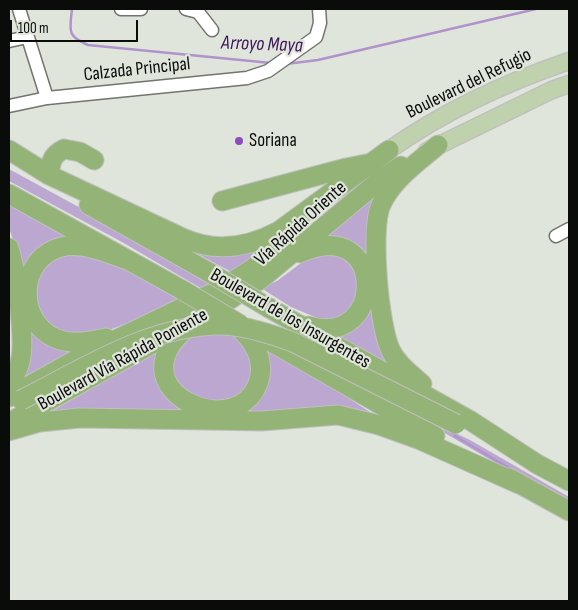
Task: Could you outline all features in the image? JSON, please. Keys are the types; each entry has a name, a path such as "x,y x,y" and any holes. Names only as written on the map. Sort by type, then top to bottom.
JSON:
{"highway":[{"path":"438,145 394,184 378,214 375,239 383,325 387,342 398,362 463,422"},
{"path":"49,175 51,160 56,153 64,149 80,152 94,160"},
{"path":"9,150 49,175 191,242 226,247 252,243 279,231 388,150"},
{"name":"Boulevard de los Insurgentes","path":"9,160 287,317 463,422"},
{"path":"222,201 346,168 370,164"},
{"name":"Boulevard Vía Rápida Poniente","path":"9,423 205,314 253,284 285,260 380,180 401,166"},
{"name":"Vía Rápida Oriente","path":"13,401 86,354 202,300 252,269 354,177"},
{"name":"Boulevard de los Insurgentes","path":"9,194 184,291 250,333 569,511"},
{"path":"125,259 81,246 58,248 47,254 36,264 28,280 26,295 29,309 35,321 43,330 58,339 82,342 134,331"},
{"path":"285,260 315,246 338,246 349,251 362,264 367,289 366,300 359,312 340,326 315,328 287,317"},
{"path":"9,248 15,277 22,348 18,370 9,383"},
{"path":"205,314 175,339 165,360 166,376 171,388 178,397 189,405 206,409 225,409 237,405 252,394 259,377 260,364 258,352 250,333"},
{"path":"13,401 149,339 190,327 225,326 252,329 294,342 463,422 569,481"},
{"path":"9,431 40,422 80,418 262,421 338,415 379,425 418,439 519,484"}],"main road":[{"name":"Boulevard del Refugio","path":"388,150 408,136 457,109 536,72 569,61"},
{"path":"401,166 438,145 552,90 569,84"}],"street":[{"path":"19,9 47,98"},
{"path":"122,9 141,9"},
{"path":"186,9 198,12 212,30"},
{"name":"Calzada Principal","path":"9,106 47,98 247,78 268,71 316,37 320,23 319,9"},
{"path":"9,41 28,37"},
{"path":"556,236 569,229"}],"shaded area":[{"path":"9,169 218,283 204,290 122,242 9,181"},
{"path":"392,177 373,276 323,237"},
{"path":"9,204 77,239 53,245 27,309 83,346 14,385 16,248 9,228"},
{"path":"288,234 233,273 174,241 200,250"},
{"path":"99,254 186,301 93,336 80,336 56,328 46,320 39,310 35,299 35,286 40,273 55,255"},
{"path":"313,254 347,255 363,286 343,318 322,320 291,307 261,288 277,281"},
{"path":"371,300 404,375 326,331"},
{"path":"227,330 247,339 254,382 226,404 184,396 169,366 183,336"},
{"path":"257,339 373,414 231,412 252,401"},
{"path":"162,348 188,411 53,412 54,410"},
{"path":"438,429 449,430 470,440 569,497 569,506"}],"waterway":[{"name":"Arroyo Maya","path":"72,9 71,32 76,39 88,45 271,63"},
{"name":"Arroyo Maya","path":"286,64 318,60 536,9"},
{"path":"455,436 514,471"}],"place":[{"name":"Soriana","path":"239,141"}]}
